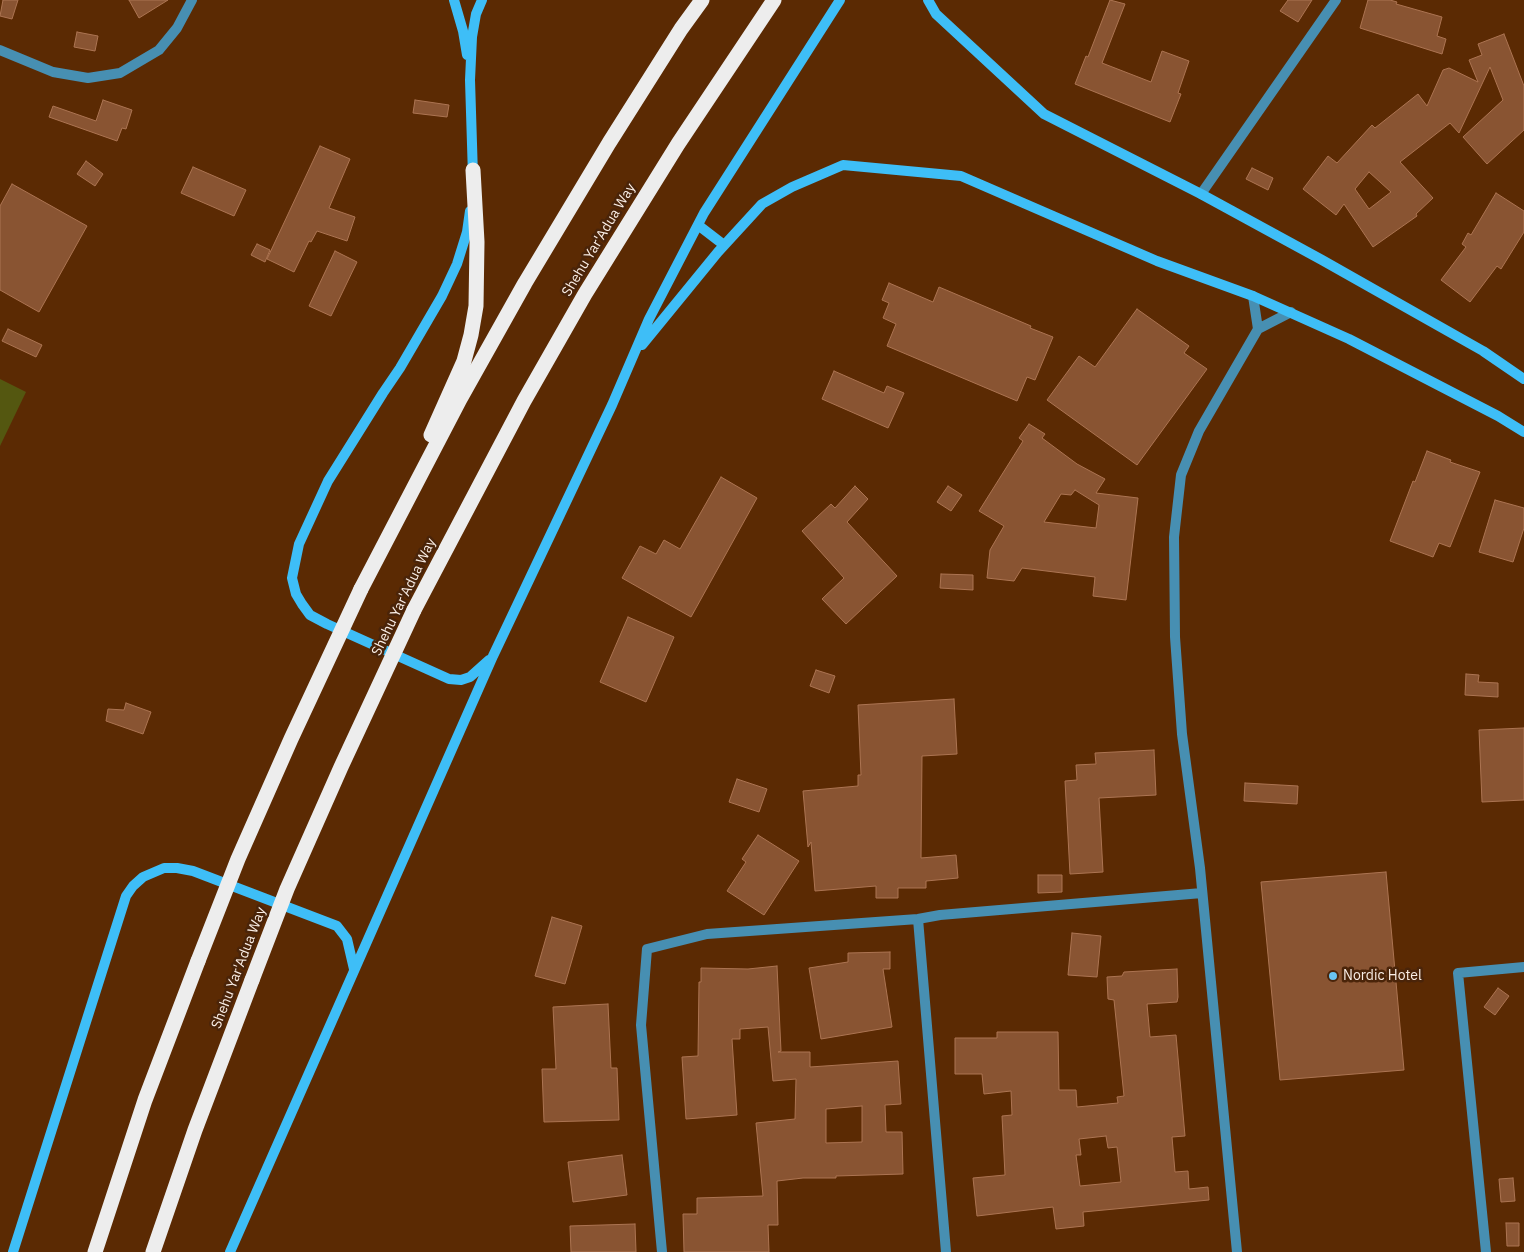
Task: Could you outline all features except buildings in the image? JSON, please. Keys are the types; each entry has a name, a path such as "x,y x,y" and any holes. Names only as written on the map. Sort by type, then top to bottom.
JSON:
{"highway":[{"path":"95,1252 146,1100 198,961 249,833 361,589 460,399 524,283 681,29 702,0"},
{"name":"Shehu Yar'Adua Way","path":"153,1252 195,1130 287,889 414,610 524,401 585,294 678,144 774,0"},
{"path":"404,507 426,447 464,361 471,335 476,306 478,272 473,170"}],"street":[{"path":"0,50 52,72 88,78 120,73 159,50 177,28 192,0"},
{"path":"454,0 463,31 470,80"},
{"path":"482,0 476,14 472,37 470,80 473,170 471,204 467,232 457,264 424,330 328,481 299,544 292,578 296,594 310,614 326,624 449,679 461,680 470,677 493,656"},
{"path":"230,1252 493,656 635,353 649,319 698,225 819,30 840,0"},
{"path":"928,0 936,14 1044,114 1201,194 1388,297 1524,378"},
{"path":"1201,194 1336,0"},
{"path":"635,353 724,245 762,204 792,187 843,165 961,176 1157,261 1253,296 1349,338 1498,416 1524,432"},
{"path":"698,225 724,245"},
{"path":"1253,296 1258,328"},
{"path":"1237,1252 1202,893 1182,734 1175,637 1174,537 1181,475 1199,431 1258,328 1291,312"},
{"path":"13,1252 126,896 143,877 164,868 193,871 337,926 347,939 354,970"},
{"path":"662,1252 641,1025 647,949 707,934 918,919 940,915 1202,893"},
{"path":"918,919 946,1252"},
{"path":"1486,1252 1458,973 1524,967"}],"shaded area":[{"path":"0,379 26,392 0,446"}],"place":[{"name":"Nordic Hotel","path":"1333,976"}]}
